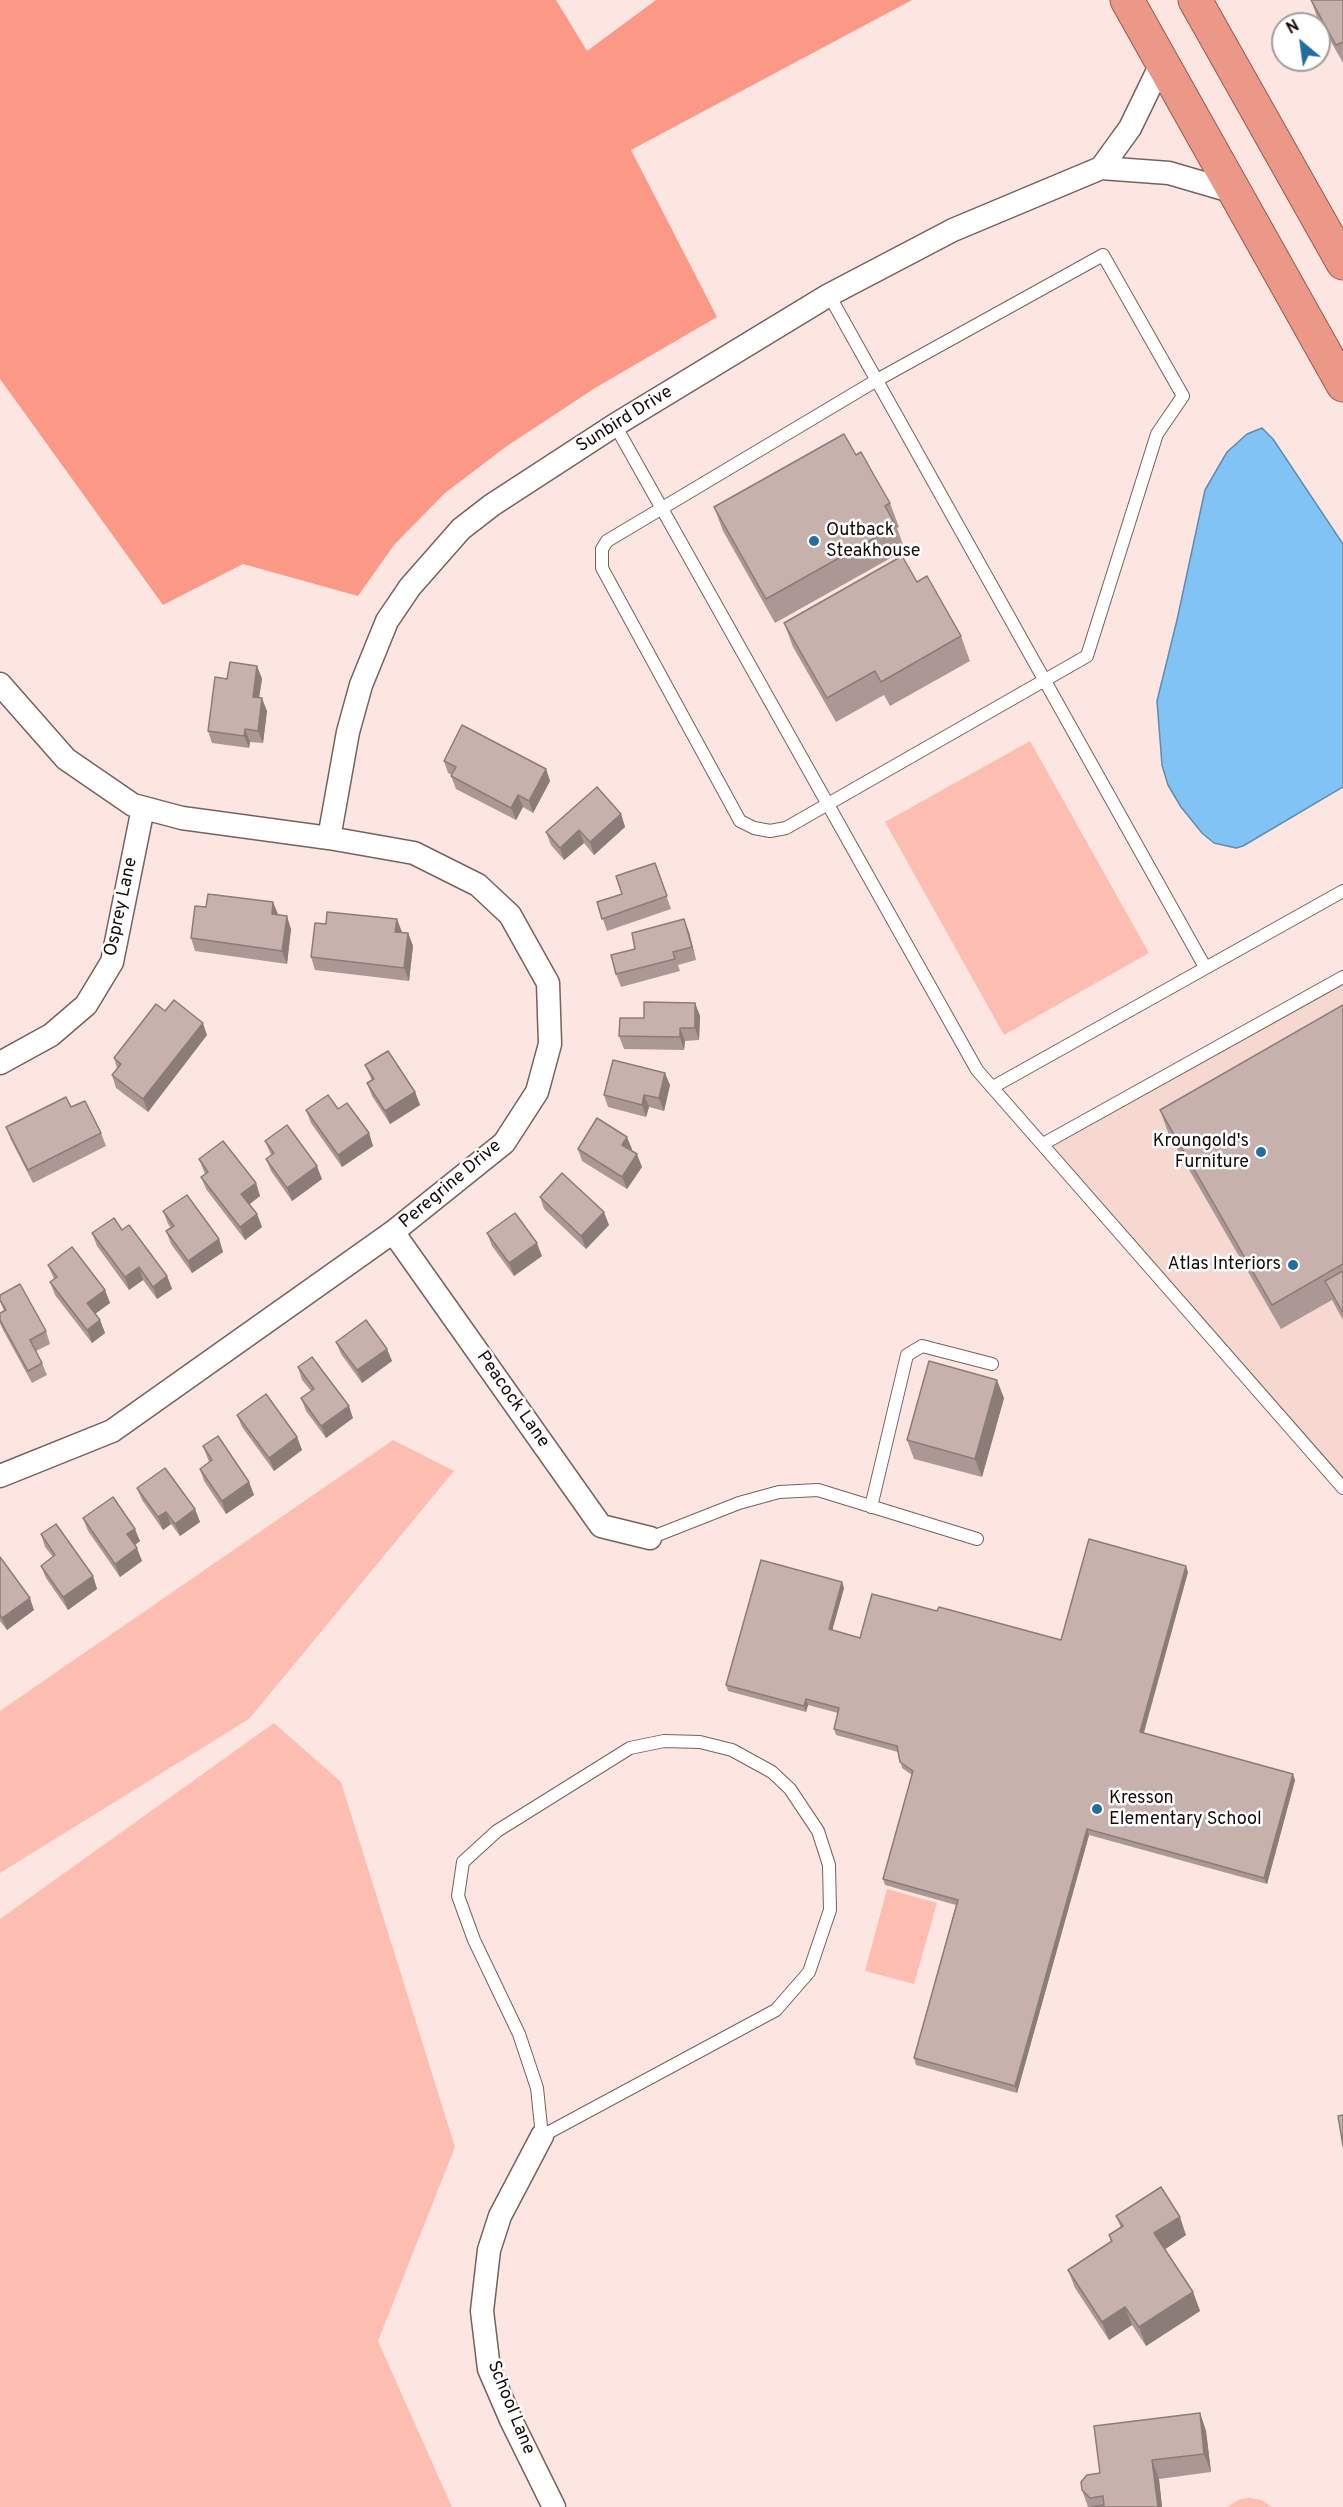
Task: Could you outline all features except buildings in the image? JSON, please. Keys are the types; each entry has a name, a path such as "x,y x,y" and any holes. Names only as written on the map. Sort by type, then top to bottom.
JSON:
{"highway":[{"path":"1127,0 1343,385"},
{"path":"1203,8 1343,263"}],"street":[{"path":"1101,168 1130,128 1162,62"},
{"name":"Sunbird Drive","path":"329,838 348,732 361,685 387,621 410,587 461,529 484,511 615,425 829,295 953,230 1101,168 1169,173 1234,192"},
{"name":"Peregrine Drive","path":"0,684 66,759 133,805 182,818 329,838 414,854 478,885 510,915 548,983 550,1044 537,1092 504,1143 393,1232 112,1431 0,1476"},
{"name":"Osprey Lane","path":"0,1063 51,1035 86,1005 112,962 144,808"},
{"name":"Peacock Lane","path":"393,1232 601,1526 650,1538"},
{"name":"School Lane","path":"542,2136 500,2216 489,2250 482,2311 489,2369 511,2420 554,2507"}],"lane":[{"path":"1103,255 1183,396 1157,434 1087,656 786,828 770,831 754,828 740,821 602,568 600,558 607,541 877,380 1103,255"},
{"path":"829,295 1205,967"},
{"path":"615,425 977,1070 1343,1488"},
{"path":"993,1087 1343,891"},
{"path":"1043,1144 1343,977"},
{"path":"871,1507 907,1355 922,1347 992,1364"},
{"path":"650,1538 739,1503 779,1492 818,1490 977,1539"},
{"path":"664,1741 700,1742 732,1750 772,1772 790,1789 818,1831 829,1865 830,1910 808,1972 776,2010 542,2136 537,2088 519,2034 474,1940 458,1896 463,1862 497,1831 630,1748 664,1741"}],"shaded area":[{"path":"0,0 556,0 587,51 656,0 912,0 631,150 717,317 595,388 507,446 445,493 394,545 358,596 243,564 163,605 0,379"},
{"path":"1030,741 1149,953 1004,1035 885,822"},
{"path":"1343,977 1343,1488 1043,1144"},
{"path":"393,1440 454,1471 249,1719 0,1873 0,1711"},
{"path":"274,1723 341,1782 455,2147 378,2341 452,2507 0,2507 0,1919"},
{"path":"887,1889 937,1903 914,1984 865,1971"},
{"path":"1240,2499 1261,2500 1272,2507 1227,2507"}],"water":[{"path":"1262,428 1273,439 1343,544 1343,787 1236,848 1214,843 1202,833 1181,807 1168,785 1162,765 1157,701 1205,490 1227,452 1247,434"}],"place":[{"name":"Outback Steakhouse","path":"814,541"},
{"name":"Kroungold's Furniture","path":"1261,1152"},
{"name":"Atlas Interiors","path":"1293,1265"},
{"name":"Kresson Elementary School","path":"1097,1809"}]}
